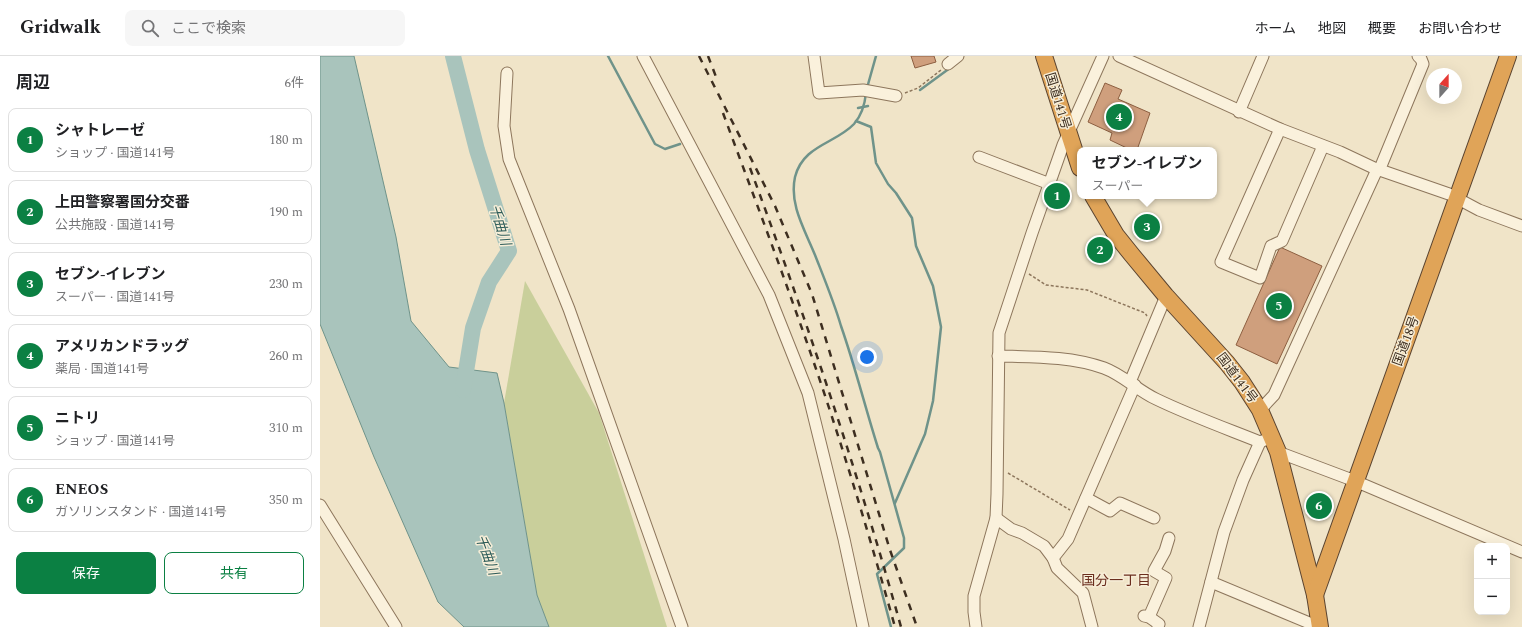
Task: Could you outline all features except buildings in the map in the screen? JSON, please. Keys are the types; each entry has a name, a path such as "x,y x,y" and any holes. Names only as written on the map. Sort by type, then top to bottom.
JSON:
{"highway":[{"name":"国道141号","path":"1044,56 1077,159"},
{"name":"国道18号","path":"1319,627 1315,595 1508,56"},
{"name":"国道141号","path":"1095,199 1116,235 1166,296 1235,372 1260,410 1315,595"}],"street":[{"path":"643,56 769,295 808,393 844,539 863,627"},
{"path":"814,56 819,93 866,91 900,94"},
{"path":"945,67 958,56"},
{"path":"976,627 974,596 996,518 999,333 1068,133 1102,56"},
{"path":"1119,56 1239,112 1340,152 1379,170 1458,198 1479,210 1521,224"},
{"path":"1239,112 1263,56"},
{"path":"1260,410 1274,395 1379,170 1422,59"},
{"path":"507,73 504,126 509,159 569,309 682,627"},
{"path":"1280,129 1221,262 1260,278 1271,246 1282,241 1323,146"},
{"path":"979,157 1050,184"},
{"path":"1053,558 1068,540 1133,383 1153,326 1166,296"},
{"path":"998,356 1072,359 1103,367 1133,383 1154,398 1270,444 1522,552"},
{"path":"1199,627 1224,532 1243,480 1270,444"},
{"path":"1086,498 1110,511 1120,503 1154,518"},
{"path":"320,505 396,627"},
{"path":"996,518 1011,529 1022,533 1044,546 1053,558 1057,568 1083,593 1092,627"},
{"path":"1158,627 1159,624 1146,617 1166,578 1154,571 1165,551 1169,538"},
{"path":"1211,582 1319,627"}],"path":[{"path":"900,94 918,88 945,67"},
{"path":"1020,269 1046,285 1087,290 1145,313 1153,326"},
{"path":"997,467 1078,515"}],"green space":[{"path":"525,281 599,413 667,627 549,627 537,595 504,403"}],"water":[{"path":"320,56 354,56 396,237 411,321 449,367 497,373 504,403 537,595 549,627 464,627 438,602 374,457 320,324"}],"waterway":[{"name":"千曲川","path":"453,56 477,150 509,251 489,282 473,328 463,390"},
{"path":"608,56 655,144 665,149 680,144"},
{"path":"867,88 876,56"},
{"path":"920,90 950,68"},
{"path":"866,93 865,101 859,117 854,124 846,131 812,151 799,166 795,177 794,197 799,217 829,290 846,341 880,452 904,538 904,548 877,574 891,627"},
{"path":"858,108 868,106"},
{"path":"856,121 871,127 876,163 888,184 896,193 912,218 916,246 933,286 941,327 933,401 925,434 895,503"}],"railway":[{"path":"699,56 775,206 812,294 890,550 917,627"},
{"path":"708,56 718,82"},
{"path":"723,113 809,348 860,507 895,627"},
{"path":"750,168 791,282 849,453 901,627"}],"place":[{"name":"アメリカンドラッグ","path":"1119,117"},
{"name":"シャトレーゼ","path":"1057,196"},
{"name":"セブン-イレブン","path":"1147,227"},
{"name":"上田警察署国分交番","path":"1100,250"},
{"name":"ニトリ","path":"1279,306"},
{"name":"ENEOS","path":"1319,506"}],"district":[{"name":"国分一丁目","path":"1116,580"}]}
